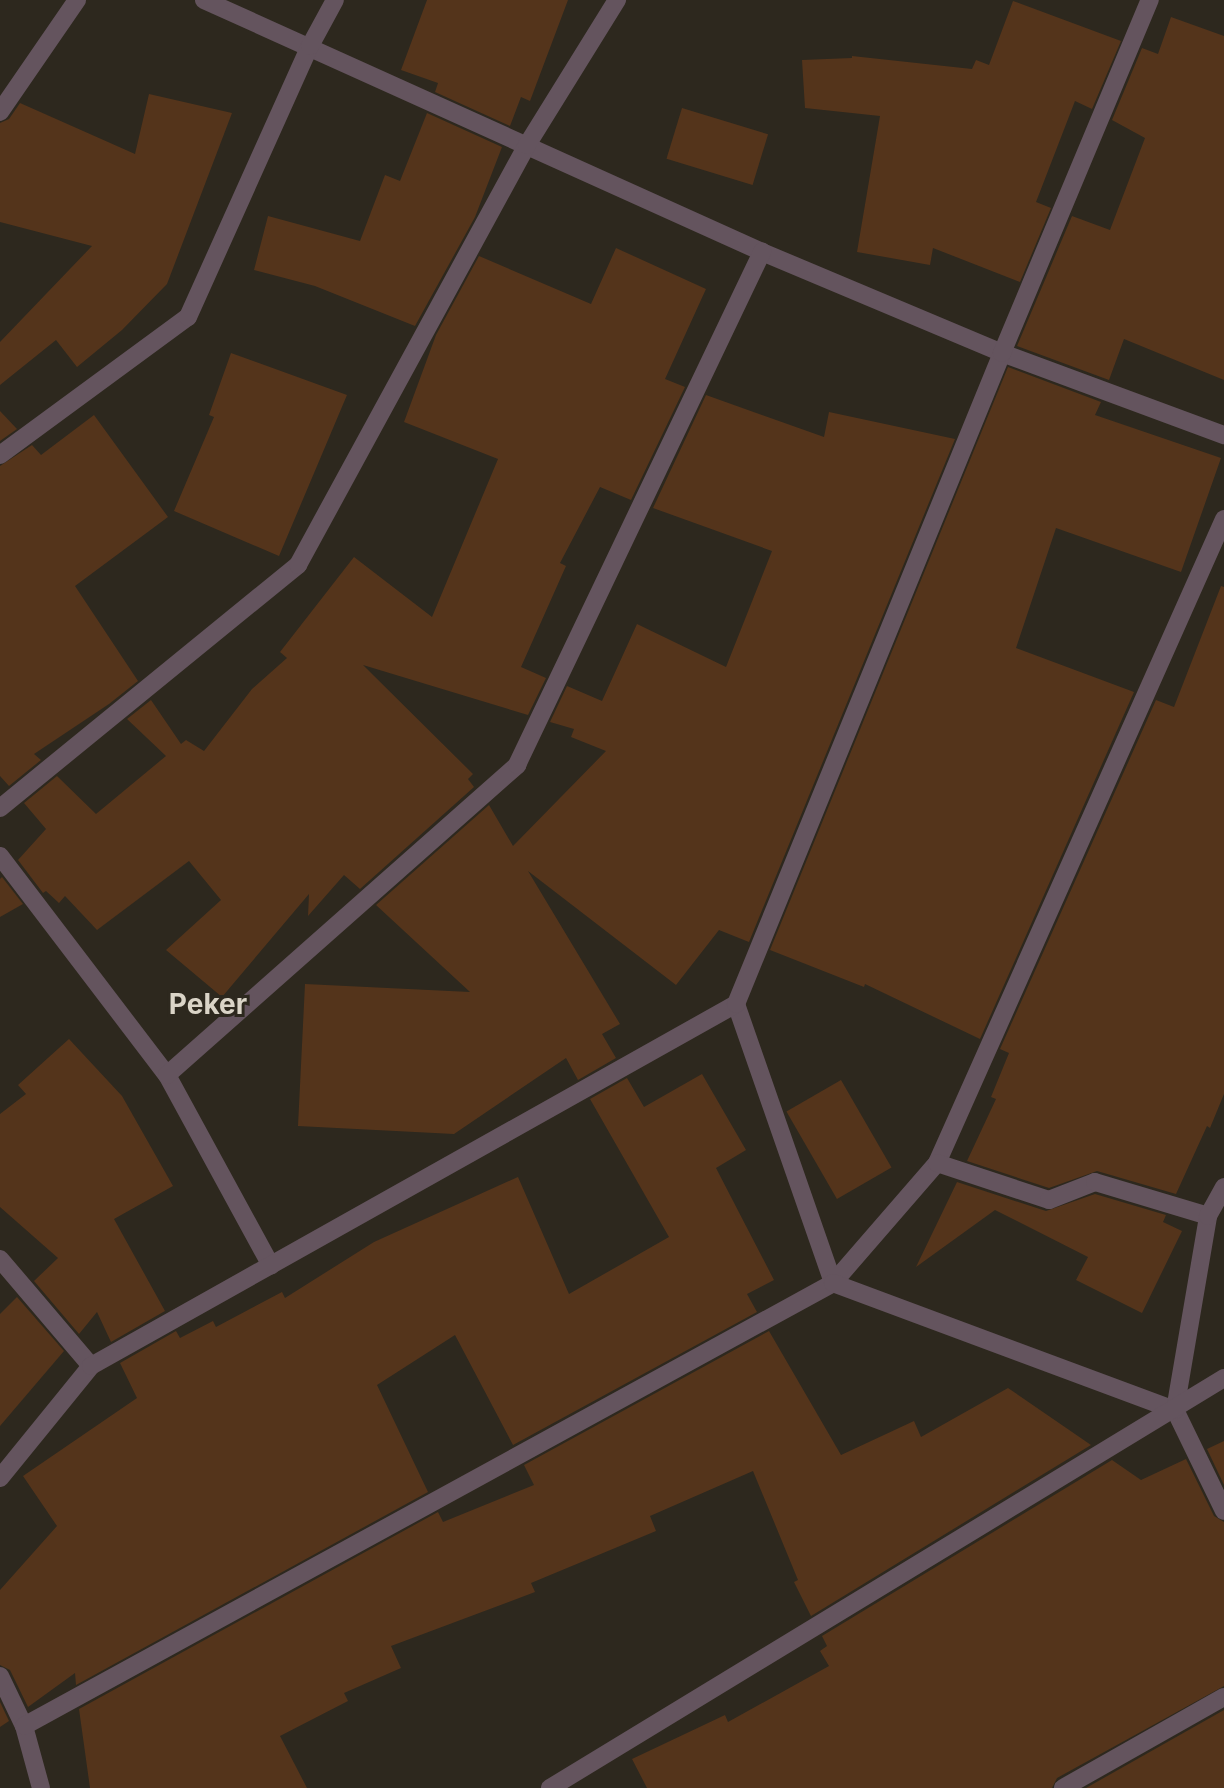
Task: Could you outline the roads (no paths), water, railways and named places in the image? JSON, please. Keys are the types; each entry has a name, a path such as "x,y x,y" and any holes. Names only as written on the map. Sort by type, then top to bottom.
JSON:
{"street":[{"path":"0,112 77,0"},
{"path":"204,0 762,253 1002,353 1224,435"},
{"path":"0,455 188,317 310,46 335,0"},
{"path":"0,808 298,565 527,145 617,0"},
{"path":"0,1478 91,1366 736,1004 1002,353 1150,0"},
{"path":"167,1075 517,765 762,253"},
{"path":"24,1726 833,1283 937,1163 1224,519"},
{"path":"0,856 167,1075 271,1266"},
{"path":"736,1004 833,1283"},
{"path":"937,1163 1049,1199 1095,1181 1208,1216"},
{"path":"1224,1187 1208,1216 1175,1410 1224,1511"},
{"path":"0,1259 91,1366"},
{"path":"833,1283 1175,1410"},
{"path":"550,1788 1224,1378"},
{"path":"0,1676 24,1726 41,1788"},
{"path":"1063,1788 1224,1697"}],"district":[{"name":"Peker","path":"208,1004"}]}
